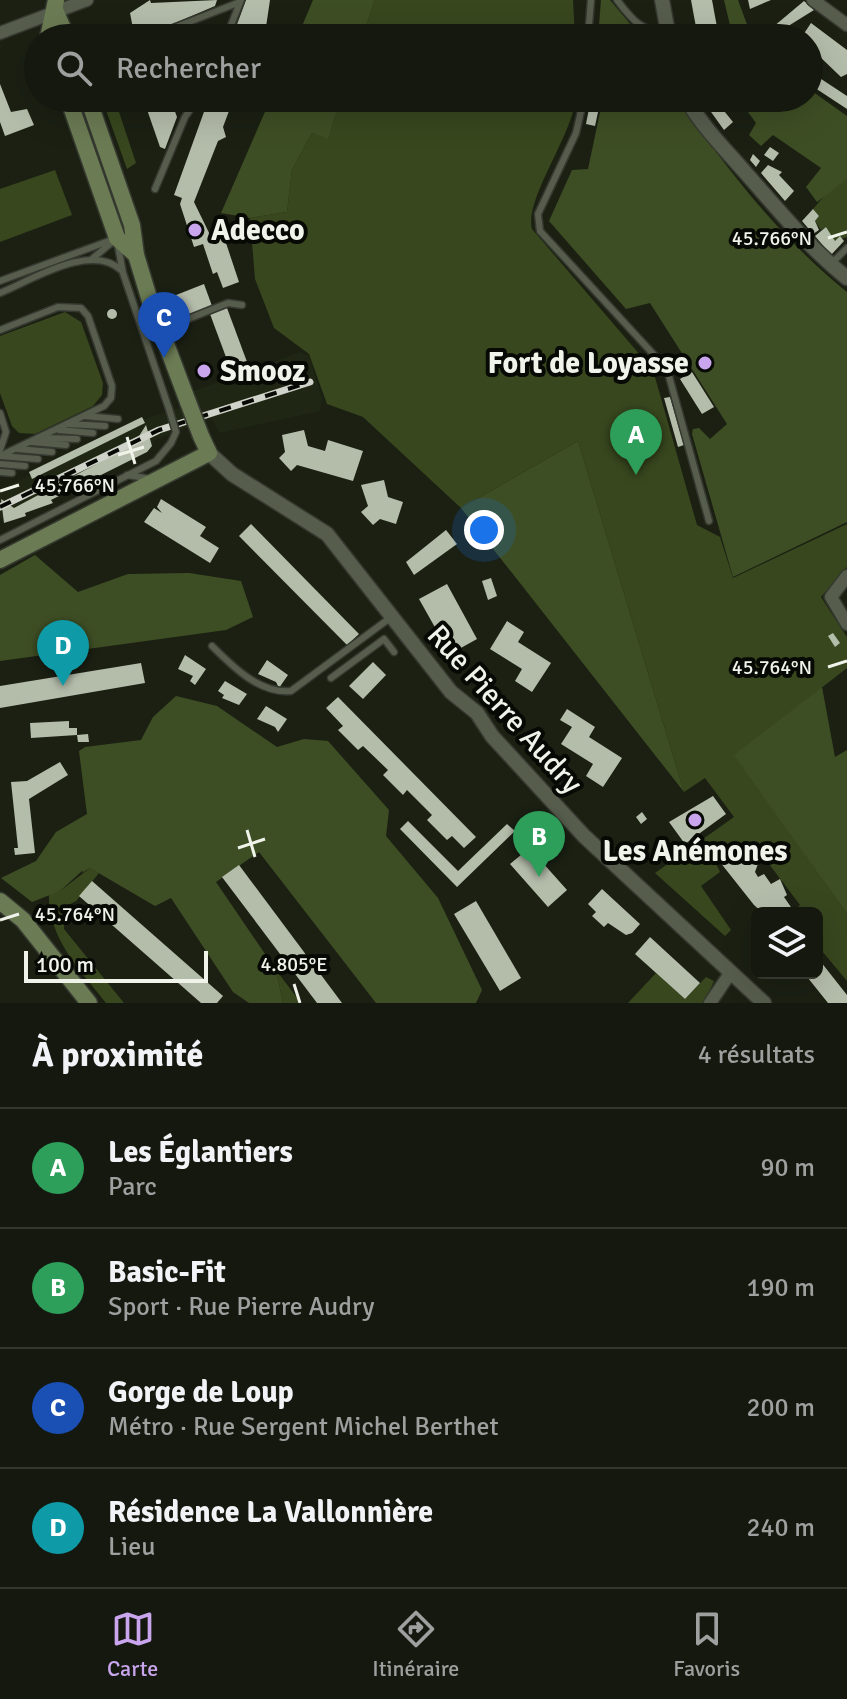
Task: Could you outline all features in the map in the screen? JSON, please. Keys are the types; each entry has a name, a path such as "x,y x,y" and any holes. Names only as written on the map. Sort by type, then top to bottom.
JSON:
{"main road":[{"path":"0,560 209,453 136,255 74,112"},
{"path":"92,112 125,235"},
{"path":"0,901 23,920 89,1003"}],"street":[{"path":"0,33 56,6 87,0"},
{"path":"662,0 666,24"},
{"path":"813,0 847,25"},
{"path":"696,112 830,265 847,278"},
{"name":"Rue Pierre Audry","path":"209,453 227,470 327,534 451,692 477,713 492,736 584,836 764,1003"},
{"path":"847,576 831,597 847,624"},
{"path":"710,1003 731,972"}],"lane":[{"path":"589,24 591,0"},
{"path":"617,0 637,24"},
{"path":"183,24 241,1"},
{"path":"232,24 241,1"},
{"path":"155,189 188,112"},
{"path":"581,112 576,133 538,214 540,231 667,369 709,521"},
{"path":"0,293 92,259 125,235"},
{"path":"0,540 156,461 176,432 123,273 125,235"},
{"path":"0,281 125,235"},
{"path":"830,265 847,248"},
{"path":"92,259 114,264 123,273"},
{"path":"168,327 228,303 242,305"},
{"path":"0,330 58,307 76,307 85,311 112,386 107,404 0,454"},
{"path":"0,413 6,432 0,454"},
{"path":"81,416 118,419"},
{"path":"67,424 105,426"},
{"path":"55,429 93,433"},
{"path":"39,437 77,439"},
{"path":"28,442 66,445"},
{"path":"14,449 52,452"},
{"path":"0,454 38,459"},
{"path":"0,464 25,466"},
{"path":"0,472 12,473"},
{"path":"127,475 159,480"},
{"path":"212,646 231,665 274,692 291,691 390,618"},
{"path":"331,678 384,639 394,652"}],"shaded area":[{"path":"300,352 309,356 322,398 320,411 220,433 211,418 155,440 147,452 136,457 134,452 0,519 0,490 144,419 190,405 186,394"}],"green space":[{"path":"313,0 375,0 367,24 303,24"},
{"path":"375,0 573,0 574,24 367,24"},
{"path":"601,0 610,0 630,24 599,24"},
{"path":"724,0 738,0 747,24 730,24"},
{"path":"823,99 847,116 847,179 817,202 806,187 821,168 773,135 761,146 749,135 756,123 748,112 823,112"},
{"path":"107,112 119,112 136,163 127,169"},
{"path":"265,112 337,112 328,139 312,133 292,170 287,212 250,218 221,213"},
{"path":"336,112 573,112 535,202 532,229 653,370 697,525 720,537 733,578 847,524 847,567 821,597 847,637 847,668 735,755 847,914 847,981 823,952 823,907 798,907 800,905 753,843 742,850 735,841 713,857 720,872 701,886 731,930 725,936 655,873 734,817 705,778 684,792 578,441 461,508 363,417 327,404 309,354 274,328 255,279 250,218 287,212 292,170 312,133 328,138"},
{"path":"600,112 689,112 714,149 778,227 847,292 847,522 733,577 692,434 693,429 699,428 710,439 727,424 650,303 626,309 549,221 572,170 588,169"},
{"path":"55,170 72,215 0,242 0,189"},
{"path":"847,179 847,237 835,241 826,227 821,230 815,221 819,216 813,209 831,188"},
{"path":"65,312 81,322 103,383 102,395 93,406 35,434 19,433 12,426 0,393 0,336"},
{"path":"578,441 684,792 461,508"},
{"path":"35,555 78,592 128,574 189,573 241,581 253,617 226,630 0,661 0,575"},
{"path":"822,687 835,757 847,750 847,914 734,755"},
{"path":"176,696 217,706 277,747 304,739 328,741 389,810 386,836 438,898 482,990 476,1003 376,1003 259,852 216,882 276,970 283,1003 249,1003 233,992 171,898 155,906 90,868 82,873 83,870 60,891 32,902 1,878 36,861 56,832 87,814 79,751 85,747 141,740 153,717"},
{"path":"90,868 99,873 76,901 65,907 64,929 124,1003 106,1003 67,952 53,924 49,893 60,891"},
{"path":"276,970 301,1003 283,1003"},
{"path":"656,973 685,999 706,977 714,981 704,1003 628,1003"}],"building":[{"path":"150,0 151,3 217,0 215,6 173,24 132,24 130,13"},
{"path":"246,0 270,0 266,24 237,24"},
{"path":"691,0 712,0 716,24 695,24"},
{"path":"748,0 771,0 750,9"},
{"path":"804,1 814,10 792,24 777,24"},
{"path":"823,32 847,50 847,74 841,77 823,60"},
{"path":"823,80 847,96 847,109 823,93"},
{"path":"0,84 11,112 24,110 28,112 34,125 5,136 0,122"},
{"path":"148,112 175,112 177,117 165,149 160,147"},
{"path":"204,112 229,112 223,127 226,137 218,141 194,202 213,241 224,237 239,282 223,288 217,272 213,274 203,244 194,247 180,204 182,198 174,195"},
{"path":"588,112 598,112 595,126 586,124"},
{"path":"711,112 725,112 733,122 724,130"},
{"path":"770,147 779,153 773,161 764,155"},
{"path":"753,154 760,161 756,167 750,160"},
{"path":"768,165 782,172 779,175 794,191 785,201 761,173"},
{"path":"813,209 819,216 815,221 819,230 813,234 802,221"},
{"path":"826,227 835,241 840,236 844,241 831,255 815,236"},
{"path":"204,284 212,306 175,320 166,299"},
{"path":"227,308 250,370 233,376 210,314"},
{"path":"112,309 117,314 112,319 107,314"},
{"path":"692,372 714,407 702,414 680,379"},
{"path":"670,397 684,445 678,447 664,398"},
{"path":"142,417 145,423 32,479 29,472"},
{"path":"146,425 152,446 147,452 51,500 53,503 4,523 1,499 14,508 134,444"},
{"path":"304,430 308,446 325,451 328,440 363,451 353,481 297,465 291,471 279,458 285,452 282,435"},
{"path":"384,480 388,497 403,502 396,524 380,519 373,525 361,512 368,506 361,485"},
{"path":"161,499 206,527 200,536 219,548 210,563 144,522 154,508 162,513 157,507"},
{"path":"251,524 359,634 347,645 239,536"},
{"path":"446,530 457,544 414,575 406,562"},
{"path":"491,578 497,596 488,600 482,581"},
{"path":"447,584 477,639 450,654 419,599"},
{"path":"507,621 524,632 518,642 551,663 532,692 515,681 522,669 490,649"},
{"path":"833,633 840,643 835,647 828,636"},
{"path":"185,655 206,669 195,685 190,681 193,676 178,669"},
{"path":"267,660 288,675 279,688 276,682 258,674"},
{"path":"373,662 386,675 363,699 349,686"},
{"path":"141,663 145,683 0,708 0,686"},
{"path":"225,681 247,694 239,705 222,698 224,695 218,691"},
{"path":"338,697 476,837 464,848 452,836 447,840 427,820 432,815 407,790 403,795 383,775 388,770 363,746 358,750 338,730 343,726 326,708"},
{"path":"266,706 287,719 278,732 275,727 257,719"},
{"path":"567,709 595,727 589,737 622,758 603,787 586,776 593,764 561,744 572,727 560,720"},
{"path":"69,721 69,728 77,728 77,735 31,738 30,723"},
{"path":"88,734 89,742 78,742 77,735"},
{"path":"60,762 68,775 29,799 35,853 15,855 14,848 18,848 11,782 27,781"},
{"name":"Les Anémones","path":"713,796 726,814 685,844 669,822"},
{"path":"642,812 647,819 641,824 636,817"},
{"path":"408,821 458,871 507,824 515,831 457,887 400,829"},
{"path":"544,836 557,850 542,862 567,890 548,907 510,864"},
{"path":"734,845 740,854 750,848 759,861 755,872 758,877 764,874 771,884 780,879 787,895 784,897 791,907 756,907 716,857"},
{"path":"239,865 342,1003 317,1003 222,877"},
{"path":"92,881 223,996 217,1003 201,1003 79,896"},
{"path":"602,889 640,924 632,933 626,935 608,923 604,927 592,916 596,912 588,904"},
{"path":"476,901 521,978 500,991 454,914"},
{"path":"650,937 700,983 685,999 635,954"},
{"path":"823,965 847,995 847,1003 828,1003 809,979 823,979"}],"railway":[{"path":"0,507 159,430 310,382"}],"place":[{"name":"Adecco","path":"195,230"},
{"name":"Gorge de Loup","path":"164,358"},
{"name":"Fort de Loyasse","path":"705,363"},
{"name":"Smooz","path":"204,371"},
{"name":"Les Églantiers","path":"636,475"},
{"name":"Résidence La Vallonnière","path":"63,686"},
{"name":"Les Anémones","path":"695,820"},
{"name":"Basic-Fit","path":"539,877"}]}
